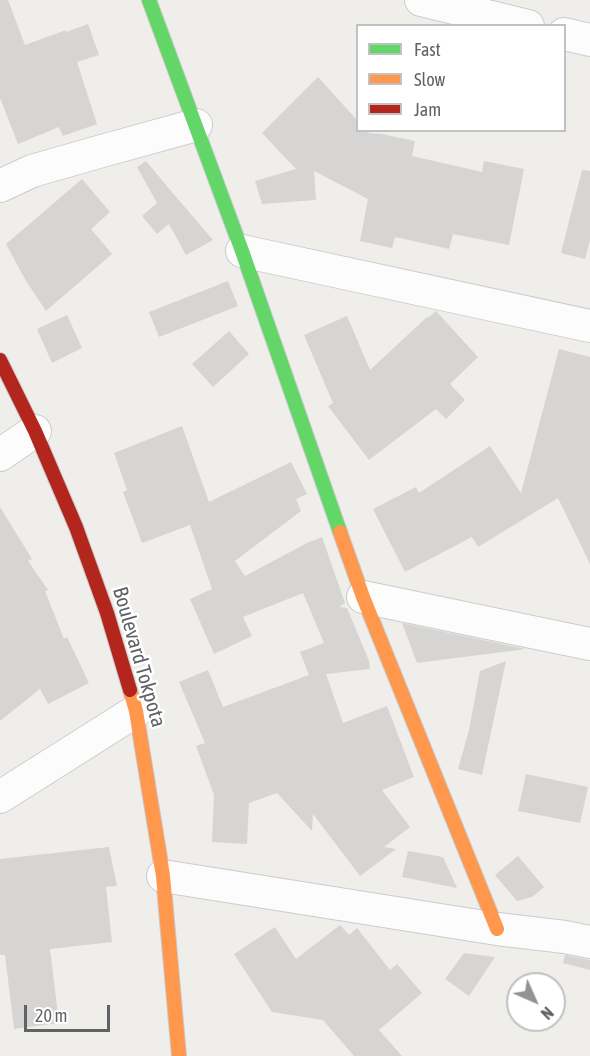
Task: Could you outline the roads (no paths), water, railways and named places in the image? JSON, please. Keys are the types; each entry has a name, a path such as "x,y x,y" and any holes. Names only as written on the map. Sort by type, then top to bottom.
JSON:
{"street":[{"path":"148,0 242,251 363,597 497,929"},
{"path":"421,0 520,24"},
{"path":"566,34 590,40"},
{"path":"0,186 32,171 196,125"},
{"path":"242,251 590,326"},
{"name":"Boulevard Tokpota","path":"0,360 35,431 76,527 106,612 136,711 163,876 179,1056"},
{"path":"0,454 35,431"},
{"path":"363,597 590,644"},
{"path":"0,797 136,711"},
{"path":"163,876 590,942"}]}
